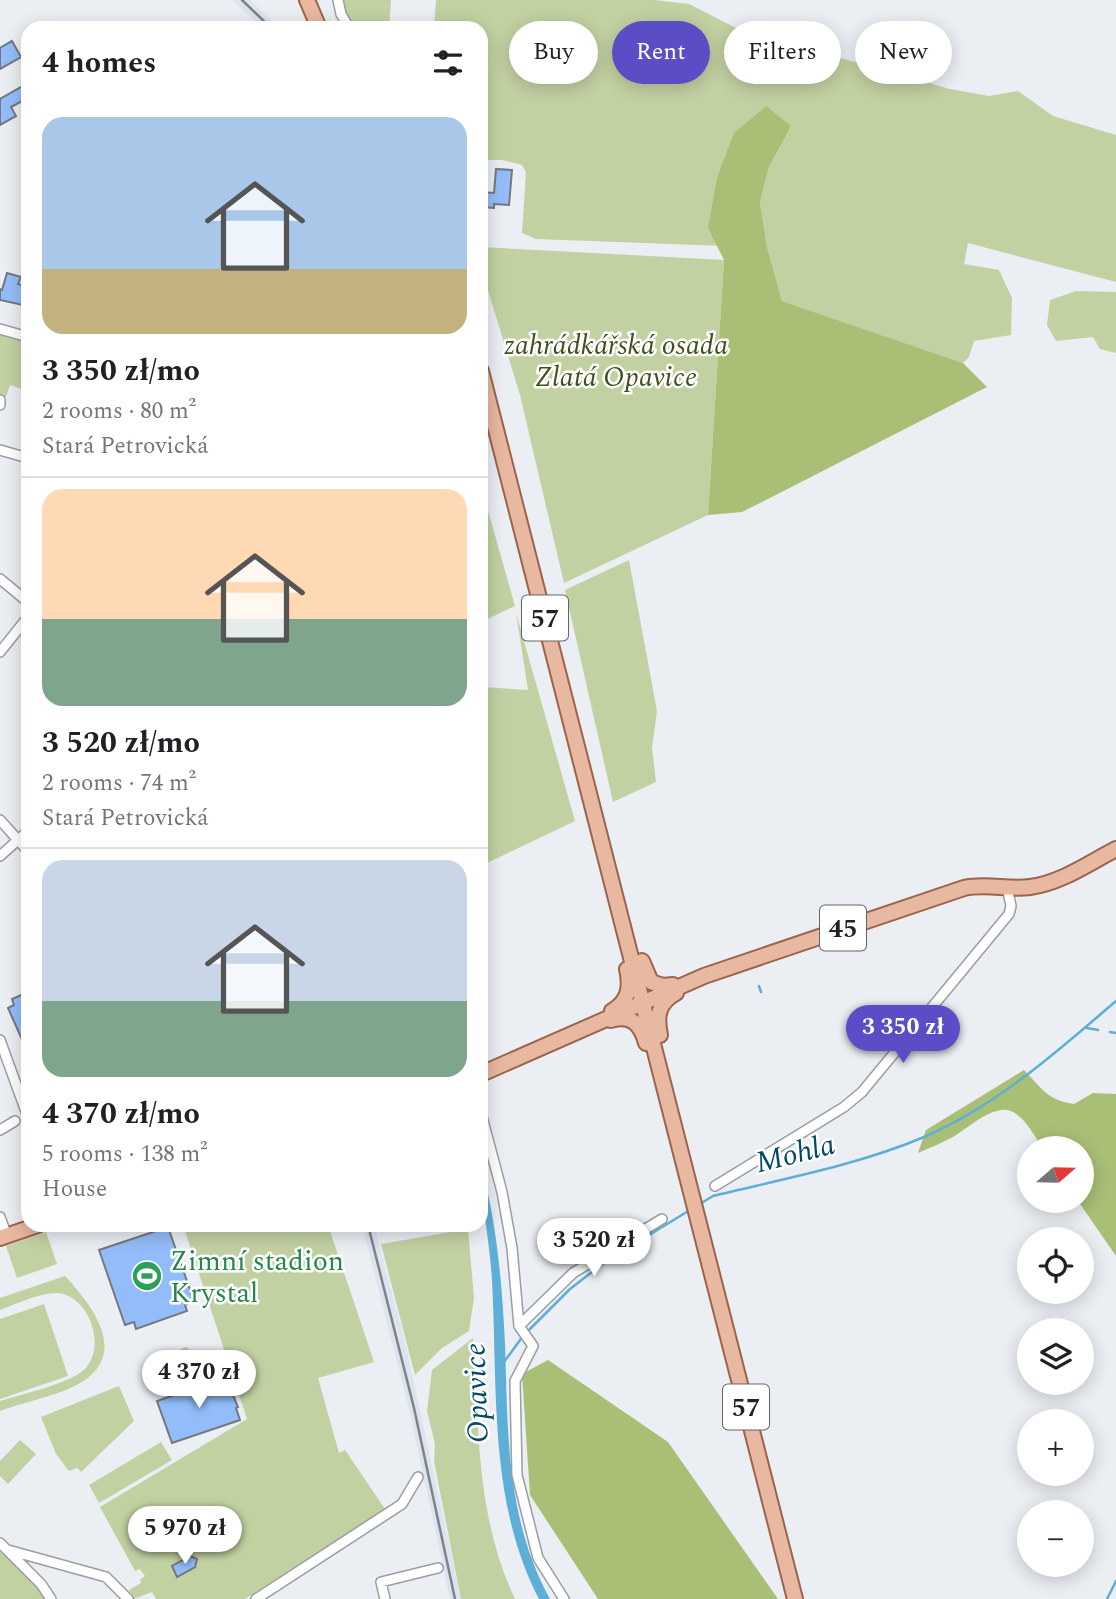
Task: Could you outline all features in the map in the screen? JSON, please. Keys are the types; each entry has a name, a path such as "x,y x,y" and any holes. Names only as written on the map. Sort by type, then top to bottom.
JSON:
{"main road":[{"path":"307,0 316,21"},
{"name":"57","path":"488,398 795,1599"},
{"name":"45","path":"488,1071 704,976 964,888 982,885 1028,887 1048,883 1116,849"},
{"path":"608,864 630,918 649,979 655,984 666,986 704,976"},
{"path":"583,1029 618,1007 629,989 608,864"},
{"path":"682,1155 675,1096 657,1017 660,1007 668,998 704,976"},
{"path":"583,1029 620,1018 631,1020 639,1026 660,1097 682,1155"},
{"path":"3,1237 21,1231"}],"street":[{"path":"338,0 345,21"},
{"path":"0,329 21,335"},
{"path":"0,450 21,456"},
{"path":"0,579 21,596"},
{"path":"0,652 21,626"},
{"path":"0,820 19,841 0,856"},
{"path":"715,1186 844,1107 862,1092 1009,914 1011,906 1007,887"},
{"path":"0,1040 21,1093"},
{"path":"0,1130 15,1121"},
{"path":"488,1139 502,1192 512,1248 520,1329 533,1346 515,1381 517,1475 538,1558 564,1599"},
{"path":"0,1217 3,1237"},
{"path":"520,1329 573,1273 662,1219"},
{"path":"256,1599 402,1504 418,1477"},
{"path":"0,1543 51,1599"},
{"path":"8,1550 106,1577 128,1599"},
{"path":"385,1599 381,1582 438,1568"}],"shaded area":[{"path":"232,0 250,0 272,21 255,21"},
{"path":"364,1232 376,1232 406,1346 461,1599 450,1599 409,1409"}],"green space":[{"path":"344,0 391,0 390,21 349,21"},
{"path":"436,0 654,0 689,4 724,22 724,84 841,84 841,58 855,62 855,84 932,84 989,96 1018,91 1053,116 1116,135 1116,282 968,243 964,264 999,270 1012,298 1011,335 974,341 969,357 963,363 782,301 767,247 760,202 769,167 791,127 724,246 536,239 522,233 526,172 522,165 488,160 488,21 434,21"},
{"path":"766,106 791,126 769,167 760,202 767,247 782,301 963,363 987,387 742,512 708,515 724,260 708,228 717,178 734,133"},
{"name":"zahrádkářská osada Zlatá Opavice","path":"488,247 724,260 708,515 564,583 520,395 488,290"},
{"path":"1076,291 1116,292 1116,353 1100,349 1093,337 1056,341 1047,325 1050,300"},
{"path":"0,332 21,338 21,389 10,385 6,397 0,396"},
{"path":"488,511 515,606 488,619"},
{"path":"629,560 657,711 652,748 656,782 613,802 565,590"},
{"path":"516,613 575,821 488,863 488,687 528,690"},
{"path":"1024,1070 1045,1092 1064,1102 1074,1104 1093,1093 1116,1094 1116,1256 1086,1213 1094,1213 1094,1136 1035,1136 1016,1114 1004,1110 988,1114 953,1137 918,1153 926,1130"},
{"path":"46,1232 57,1264 17,1278 6,1246"},
{"path":"185,1232 330,1232 374,1362 318,1378 339,1453 345,1450 385,1509 245,1599 156,1599 152,1592 134,1599 129,1590 141,1583 140,1580 145,1576 140,1569 135,1571 100,1507 247,1419"},
{"path":"451,1232 468,1232 474,1298 469,1331 442,1348 415,1375 381,1244"},
{"path":"65,1276 94,1313 104,1342 103,1357 96,1370 73,1387 0,1411 0,1401 68,1379 85,1369 91,1359 94,1335 91,1323 78,1302 68,1296 57,1293 42,1295 0,1310 0,1298"},
{"path":"44,1304 68,1376 0,1399 0,1319"},
{"path":"473,1338 486,1504 502,1568 515,1599 461,1599 434,1461 435,1444 427,1411 432,1370"},
{"path":"186,1347 205,1362 202,1371 187,1380 180,1376 169,1377 163,1388 153,1391 142,1368 144,1364"},
{"path":"548,1360 668,1442 778,1599 598,1599 530,1495 522,1374"},
{"path":"119,1386 134,1421 81,1472 77,1468 69,1471 56,1454 41,1417"},
{"path":"20,1440 36,1454 8,1484 0,1476 0,1461"},
{"path":"161,1442 172,1460 99,1503 89,1485"},
{"path":"0,1552 27,1576 46,1599 0,1599"}],"water":[{"path":"488,1196 500,1276 512,1475 525,1538 550,1599 539,1599 523,1562 503,1484 496,1403"}],"building":[{"path":"12,41 21,57 0,69 0,48"},
{"path":"21,87 21,102 11,107 16,116 0,125 0,99"},
{"path":"496,169 512,170 509,205 494,204 494,208 488,208 488,193 494,193"},
{"path":"7,273 21,277 18,284 21,285 21,304 0,300 0,289 2,290"},
{"path":"21,995 21,1037 8,1008 14,1005 12,999"},
{"name":"Zimní stadion Krystal","path":"153,1232 170,1232 194,1301 185,1305 187,1311 136,1329 134,1322 125,1325 99,1250"},
{"path":"225,1377 238,1407 236,1408 240,1420 172,1443 157,1401"},
{"path":"190,1556 197,1559 195,1567 177,1577 172,1566"}],"waterway":[{"path":"759,986 761,992"},
{"name":"Mohla","path":"698,1205 713,1196 873,1156 951,1124 1001,1094 1116,1001"},
{"path":"1087,1028 1098,1030"},
{"path":"1110,1032 1116,1033"},
{"name":"Mohla","path":"528,1331 570,1289 605,1262 690,1210"},
{"name":"Mohla","path":"504,1362 523,1336"},
{"path":"1107,1599 1116,1581"}],"railway":[{"path":"242,0 264,21"},
{"path":"370,1232 414,1408 455,1599"}],"place":[{"name":"Zimní stadion Krystal","path":"147,1276"}],"water label":[{"name":"Opavice","path":"476,1393"}]}
